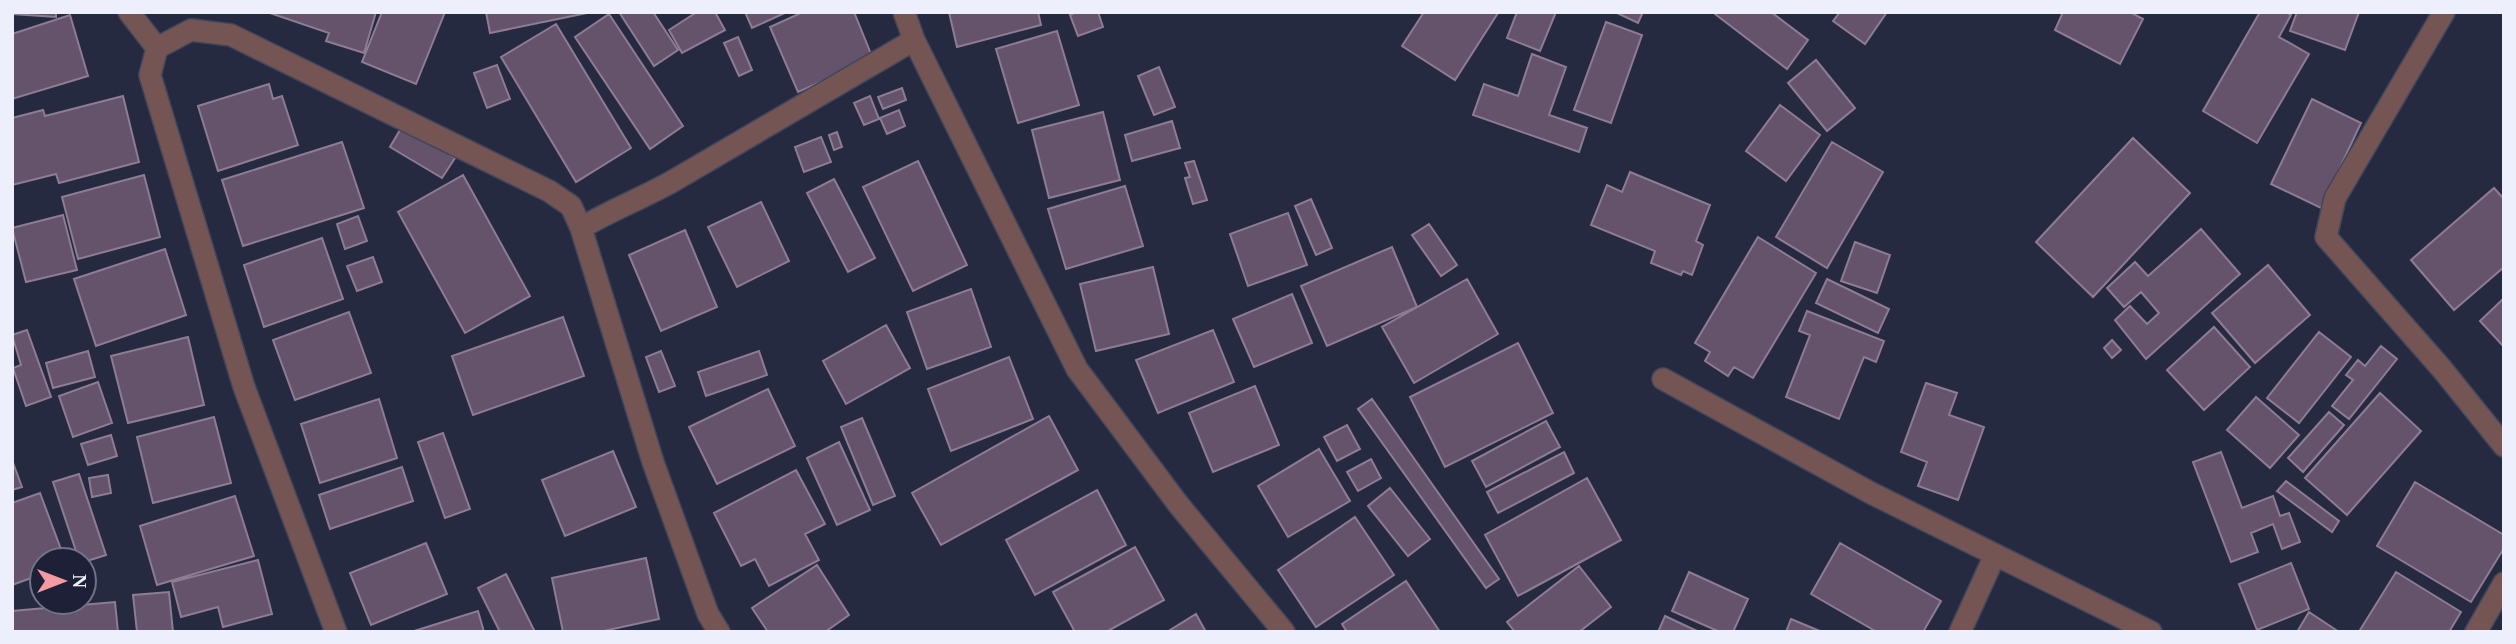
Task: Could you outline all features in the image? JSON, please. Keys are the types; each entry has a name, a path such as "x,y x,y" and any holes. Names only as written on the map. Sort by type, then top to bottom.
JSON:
{"street":[{"path":"129,12 157,48"},
{"path":"904,12 914,40 1077,369 1178,504 1284,632"},
{"path":"2444,12 2335,198 2326,237 2442,369 2504,446"},
{"path":"336,632 244,387 150,75 157,48 191,30 231,35 549,191 571,206 581,228 653,462 708,614 719,632"},
{"path":"581,228 610,211 663,187 914,40"},
{"path":"1662,379 1871,493 2151,632"},
{"path":"1960,632 1995,555"},
{"path":"2476,632 2504,583"}],"building":[{"path":"56,12 56,17 12,14"},
{"path":"267,12 376,12 364,53 326,41 329,33"},
{"path":"382,12 445,12 416,84 362,62"},
{"path":"486,12 592,12 490,33"},
{"path":"619,12 653,12 678,50 654,66"},
{"path":"697,12 715,12 725,30 682,53 669,30"},
{"path":"745,12 787,12 752,28"},
{"path":"803,12 854,12 873,59 798,92 770,27"},
{"path":"949,12 1038,12 1041,25 957,47"},
{"path":"1077,12 1098,12 1103,27 1078,36 1070,15"},
{"path":"1424,12 1498,13 1455,80 1402,46"},
{"path":"1517,12 1556,12 1540,51 1507,38"},
{"path":"1615,12 1643,12 1638,23"},
{"path":"1771,12 1808,40 1787,69 1715,14"},
{"path":"1840,12 1887,12 1865,44 1833,21"},
{"path":"2063,12 2130,12 2143,19 2120,64 2055,30"},
{"path":"2260,12 2285,12 2291,15 2279,37 2309,54 2257,143 2203,111"},
{"path":"2297,12 2359,12 2345,50 2290,31"},
{"path":"609,14 683,126 650,149 575,37"},
{"path":"70,15 88,76 12,99 12,34"},
{"path":"1606,22 1642,35 1611,123 1574,110"},
{"path":"556,24 631,148 576,182 501,57"},
{"path":"1057,31 1079,105 1018,123 996,49"},
{"path":"738,37 752,70 739,76 724,43"},
{"path":"1532,54 1566,67 1549,115 1587,128 1579,152 1473,115 1484,84 1518,96"},
{"path":"1816,60 1855,108 1827,131 1788,83"},
{"path":"497,65 510,99 487,108 474,73"},
{"path":"1159,67 1175,107 1154,115 1138,76"},
{"path":"269,84 273,99 282,96 298,145 218,171 198,106"},
{"path":"902,88 906,100 883,109 878,97"},
{"path":"123,96 139,162 59,183 56,174 12,185 12,118 43,110 45,116"},
{"path":"870,96 879,119 864,125 854,103"},
{"path":"2312,99 2361,123 2321,208 2271,184"},
{"path":"1780,105 1820,135 1786,181 1746,151"},
{"path":"899,110 905,126 887,134 880,118"},
{"path":"1103,112 1120,180 1049,198 1032,130"},
{"path":"1172,121 1180,148 1132,161 1125,135"},
{"path":"403,125 455,158 442,178 390,147"},
{"path":"837,132 842,147 834,150 829,135"},
{"path":"821,137 831,162 804,172 795,147"},
{"path":"2133,138 2190,193 2093,297 2036,242"},
{"path":"342,142 364,208 243,246 222,180"},
{"path":"1832,142 1883,172 1827,268 1776,237"},
{"path":"918,161 967,265 913,291 863,187"},
{"path":"1194,161 1207,200 1193,204 1185,178 1190,177 1185,163"},
{"path":"1630,172 1710,205 1696,241 1703,245 1692,275 1683,271 1681,275 1651,263 1655,251 1591,225 1607,185 1622,192"},
{"path":"144,175 160,237 78,259 62,197"},
{"path":"463,175 530,296 465,333 398,212"},
{"path":"834,179 875,258 848,272 807,193"},
{"path":"1125,186 1143,246 1066,269 1048,209"},
{"path":"2494,188 2504,199 2504,267 2454,310 2411,260"},
{"path":"1311,199 1332,248 1316,255 1295,206"},
{"path":"761,202 789,261 737,287 708,227"},
{"path":"1288,213 1307,265 1248,286 1230,234"},
{"path":"63,215 77,270 26,282 12,228"},
{"path":"358,216 367,241 345,249 337,224"},
{"path":"1429,224 1457,265 1441,276 1412,235"},
{"path":"2201,229 2240,274 2146,359 2115,320 2130,306 2147,324 2159,313 2141,292 2124,307 2107,288 2135,262 2148,276"},
{"path":"685,230 717,307 661,331 629,255"},
{"path":"1758,237 1816,273 1753,378 1734,367 1728,376 1705,361 1710,352 1695,343"},
{"path":"322,238 343,299 264,327 244,265"},
{"path":"1855,242 1890,255 1877,293 1841,281"},
{"path":"1392,247 1417,307 1327,346 1301,286"},
{"path":"165,249 186,315 96,346 74,279"},
{"path":"373,257 382,282 357,291 347,266"},
{"path":"2268,265 2310,315 2255,363 2212,313"},
{"path":"1153,267 1169,334 1096,351 1080,284"},
{"path":"1467,279 1498,334 1414,383 1382,327"},
{"path":"1827,279 1889,309 1878,333 1816,303"},
{"path":"971,289 991,347 927,369 907,312"},
{"path":"1292,294 1312,343 1254,367 1233,319"},
{"path":"2504,298 2504,347 2480,321"},
{"path":"1807,311 1884,341 1876,362 1864,357 1839,419 1786,397 1810,335 1799,331"},
{"path":"349,312 371,373 295,400 273,340"},
{"path":"563,317 584,376 473,415 452,356"},
{"path":"886,325 910,368 846,404 823,361"},
{"path":"2214,327 2250,367 2204,410 2167,370"},
{"path":"27,330 51,397 26,406 13,368 21,365 12,335"},
{"path":"1213,330 1234,382 1158,413 1136,360"},
{"path":"2319,332 2351,357 2299,423 2267,398"},
{"path":"188,337 204,405 128,423 111,356"},
{"path":"2112,340 2121,350 2112,358 2104,348"},
{"path":"1518,343 1553,413 1445,467 1410,397"},
{"path":"2381,346 2397,359 2349,419 2332,406 2353,380 2346,375 2358,360 2365,366"},
{"path":"88,351 95,377 53,388 46,363"},
{"path":"661,351 675,386 659,392 646,357"},
{"path":"759,351 767,375 706,396 698,372"},
{"path":"1009,357 1033,419 951,451 928,389"},
{"path":"98,382 112,423 73,437 59,396"},
{"path":"1926,383 1957,393 1949,415 1984,427 1958,500 1918,486 1927,462 1901,452"},
{"path":"1255,386 1279,445 1213,472 1189,413"},
{"path":"768,389 795,446 717,484 689,427"},
{"path":"2380,393 2421,431 2347,515 2305,478"},
{"path":"2256,397 2299,435 2270,468 2227,430"},
{"path":"379,399 397,458 320,483 301,424"},
{"path":"1372,399 1499,579 1486,588 1358,409"},
{"path":"2329,412 2344,425 2303,472 2288,458"},
{"path":"1049,416 1078,470 941,545 912,493"},
{"path":"214,417 231,483 153,503 137,437"},
{"path":"862,418 895,496 873,505 841,427"},
{"path":"1546,421 1560,447 1486,487 1472,461"},
{"path":"1347,425 1360,449 1337,461 1324,437"},
{"path":"443,433 470,509 445,518 418,442"},
{"path":"111,435 117,456 88,465 81,444"},
{"path":"839,442 870,510 837,525 807,458"},
{"path":"1319,449 1350,501 1288,537 1258,486"},
{"path":"613,451 636,507 565,536 542,480"},
{"path":"1564,452 1574,473 1498,513 1487,492"},
{"path":"2221,452 2242,508 2273,496 2280,516 2289,513 2300,542 2282,549 2273,524 2251,533 2258,552 2231,562 2193,462"},
{"path":"1371,459 1381,478 1358,491 1347,472"},
{"path":"12,460 22,487 12,490"},
{"path":"402,467 413,501 330,529 319,495"},
{"path":"796,470 825,524 805,534 819,560 769,586 755,559 741,566 714,513"},
{"path":"79,474 106,555 98,558 98,546 74,546 53,482"},
{"path":"108,475 111,493 92,497 89,478"},
{"path":"1587,478 1621,540 1518,596 1485,535"},
{"path":"2286,481 2339,521 2332,532 2277,491"},
{"path":"2415,482 2504,535 2504,548 2471,602 2377,546"},
{"path":"1390,488 1430,539 1408,556 1368,506"},
{"path":"1097,490 1126,545 1035,595 1006,540"},
{"path":"40,493 60,546 28,546 28,579 12,585 12,503"},
{"path":"235,496 254,556 157,585 140,526"},
{"path":"1355,517 1394,575 1316,627 1278,570"},
{"path":"426,543 447,594 371,625 350,573"},
{"path":"1840,543 1941,601 1923,632 1877,632 1811,594"},
{"path":"1135,547 1164,600 1106,632 1075,632 1053,592"},
{"path":"646,558 659,619 599,632 563,632 552,578"},
{"path":"258,560 272,614 223,627 218,607 181,617 172,582"},
{"path":"2291,563 2309,609 2257,630 2239,584"},
{"path":"817,565 849,615 825,632 768,632 752,608"},
{"path":"1579,566 1611,607 1579,632 1515,632 1507,622"},
{"path":"1689,572 1748,599 1733,632 1720,632 1672,611"},
{"path":"2396,572 2461,612 2449,632 2360,630"},
{"path":"506,574 535,632 500,632 478,588"},
{"path":"1406,581 1440,632 1347,632 1342,624"},
{"path":"169,592 173,632 137,632 133,595"},
{"path":"115,602 118,632 12,632 12,611 28,610 28,616 98,616 98,603"},
{"path":"478,611 484,632 411,632"},
{"path":"2309,612 2339,632 2297,632"},
{"path":"1196,614 1206,632 1167,632"},
{"path":"1665,616 1699,632 1658,632"},
{"path":"1791,619 1822,632 1786,632"}]}
